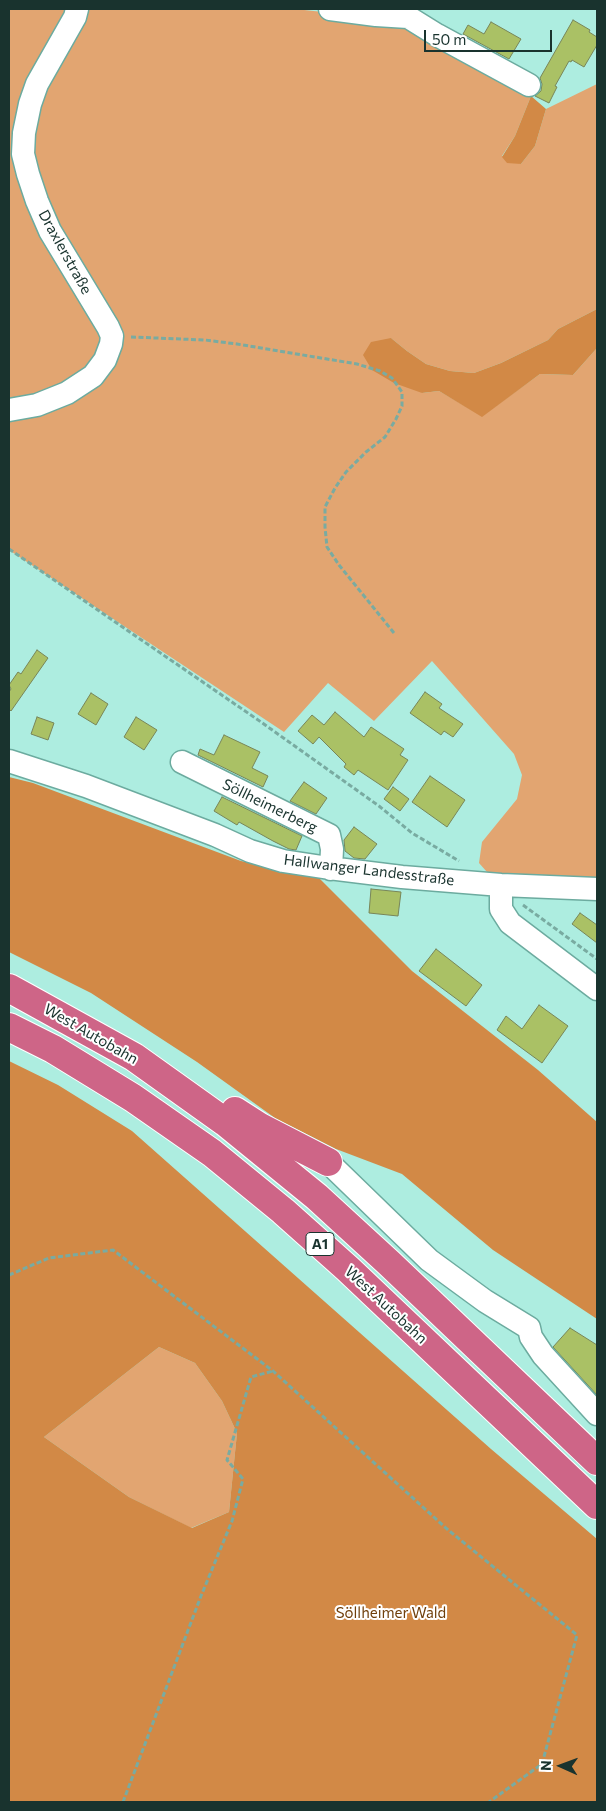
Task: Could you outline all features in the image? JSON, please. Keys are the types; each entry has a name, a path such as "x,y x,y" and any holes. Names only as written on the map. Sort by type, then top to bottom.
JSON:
{"highway":[{"name":"West Autobahn","path":"9,988 134,1057 205,1107 318,1197 597,1461"},
{"name":"West Autobahn","path":"9,1027 53,1049 133,1098 212,1153 348,1269 597,1505"},
{"path":"205,1107 235,1110 260,1127 328,1162"}],"street":[{"name":"Draxlerstraße","path":"77,9 37,84 30,104 24,133 24,154 36,201 50,231 112,336"},
{"path":"330,9 408,17 437,35 529,84"},
{"path":"9,410 37,405 67,394 93,376 105,360 112,336"},
{"name":"Hallwanger Landesstraße","path":"9,761 42,770 86,786 215,835 250,851 283,861 331,869 501,885 597,889"},
{"name":"Söllheimerberg","path":"182,762 329,835 332,849 331,869"},
{"path":"501,885 501,909 510,924 597,989"},
{"path":"328,1162 429,1260 485,1301 529,1328 531,1337 543,1355 597,1414"}],"path":[{"path":"112,336 205,340 237,344 357,364 380,371 392,378 402,392 402,406 385,437 366,452 335,488 326,507 325,527 328,547 339,565 394,633"},
{"path":"9,549 261,722 380,806 412,832 461,863"},
{"path":"501,885 514,894 520,903 597,959"},
{"path":"9,1275 49,1258 113,1250 273,1371 447,1529 577,1635 542,1764 489,1802"},
{"path":"123,1802 201,1596 232,1521 244,1479 228,1460 251,1377 273,1371"}],"shaded area":[{"path":"9,9 295,9 397,20 531,96 515,136 502,156 521,164 535,146 546,109 597,84 597,309 558,329 548,340 501,363 474,373 450,371 426,364 391,338 422,393 439,391 482,416 540,374 573,375 597,348 597,881 499,877 487,872 479,863 482,842 517,799 522,775 514,754 432,661 374,721 328,683 284,732 9,550"},
{"path":"159,1347 195,1363 222,1401 237,1433 229,1512 191,1528 129,1497 44,1437"}],"green space":[{"path":"531,96 546,109 535,146 521,164 507,163 502,157 515,136"},
{"path":"597,309 597,348 573,375 540,374 482,417 439,391 422,393 394,383 372,370 363,355 371,342 391,338 426,364 450,371 474,373 501,363 548,340 558,329"},
{"path":"9,777 33,783 241,861 318,877 412,971 538,1070 597,1122 597,1319 493,1250 402,1174 336,1149 275,1118 197,1062 91,993 9,952"},
{"name":"Söllheimer Wald","path":"9,1061 58,1085 132,1131 491,1449 597,1539 597,1802 9,1802","holes":["159,1347 195,1363 222,1401 237,1433 229,1512 192,1528 129,1497 44,1437"]}],"building":[{"path":"573,20 590,30 589,32 597,37 597,45 584,67 572,60 571,62 569,61 555,86 557,87 549,103 535,96 541,91 542,84 540,78"},
{"path":"491,22 521,39 509,59 463,34 468,25 484,34"},
{"path":"37,650 48,658 11,711 9,709 9,692 11,689 9,685 18,672 21,674"},
{"path":"425,692 442,704 439,708 463,724 453,737 444,731 441,735 410,713"},
{"path":"91,693 108,704 96,725 78,714"},
{"path":"335,712 364,737 371,727 404,749 400,755 408,760 388,790 358,770 354,775 344,767 346,764 319,737 313,744 298,731 312,715 324,725"},
{"path":"37,717 54,723 48,740 31,734"},
{"path":"136,717 157,730 144,750 124,737"},
{"path":"224,735 260,752 252,768 268,776 263,787 198,755 200,749 214,755"},
{"path":"430,776 465,800 447,827 412,802"},
{"path":"304,782 327,798 316,814 290,801"},
{"path":"393,787 409,799 400,811 384,799"},
{"path":"222,797 302,836 296,850 289,849 239,822 237,825 214,811"},
{"path":"354,827 377,844 365,859 354,858 345,851 344,840"},
{"path":"371,889 401,892 398,916 369,913"},
{"path":"580,913 597,925 597,943 572,924"},
{"path":"436,949 482,985 466,1006 419,971"},
{"path":"539,1005 568,1026 542,1063 497,1030 506,1016 522,1029"},
{"path":"570,1328 597,1345 597,1395 553,1347"}]}
